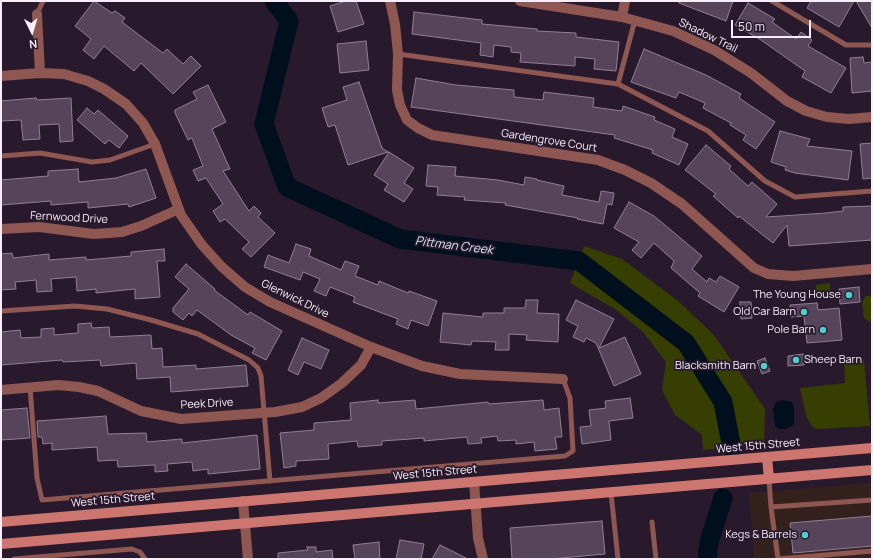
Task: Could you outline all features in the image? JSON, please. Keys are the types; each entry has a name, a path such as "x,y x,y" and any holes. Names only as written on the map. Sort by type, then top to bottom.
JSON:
{"main road":[{"name":"West 15th Street","path":"1,522 872,448"},
{"path":"768,457 769,479"},
{"path":"1,544 872,470"}],"street":[{"name":"Gardengrove Court","path":"390,1 395,24 398,54 397,90 400,105 407,120 418,128 432,135 598,160 625,170 651,183 682,204 754,268 768,274 793,276 872,269"},
{"name":"Shadow Trail","path":"520,1 622,17 673,32 714,50 752,73 787,101 806,111 827,117 849,119 872,117"},
{"path":"622,17 625,1"},
{"path":"37,14 40,73"},
{"name":"Glenwick Drive","path":"1,76 40,73 64,74 88,81 104,89 126,104 143,123 155,144 181,215 202,245 222,267 245,287 270,302 371,348 422,366 460,374 563,379"},
{"name":"Fernwood Drive","path":"1,230 39,227 94,234 122,232 142,226 179,209"},
{"name":"Peek Drive","path":"1,390 58,385 79,387 98,391 141,410 181,419 265,413 302,407 321,398 342,383 361,365 371,348"},
{"path":"474,482 478,538 483,559"},
{"path":"243,501 248,559"}],"lane":[{"path":"37,14 43,1"},
{"path":"772,1 846,45 872,45"},
{"path":"618,84 635,20"},
{"path":"398,54 618,84 708,131 765,181 795,197 872,191"},
{"path":"1,156 40,153 98,161 110,160 155,144"},
{"path":"1,311 75,306 106,309 198,334 249,360 258,368 261,376 270,481"},
{"path":"30,387 37,478 42,500 566,456 573,451 570,398 563,379"},
{"path":"769,479 778,559 872,550"},
{"path":"611,493 618,559"},
{"path":"771,507 872,500"},
{"path":"652,522 656,559"},
{"path":"14,559 132,549 140,552 145,559"}],"shaded area":[{"path":"872,483 872,558 754,559 749,493"}],"green space":[{"path":"584,246 622,259 678,301 714,335 765,409 764,444 703,450 702,435 675,415 662,390 666,362 643,332 616,310 570,283"},
{"path":"830,283 830,298 816,295 816,285"},
{"path":"865,296 872,296 872,323 864,318 862,302"},
{"path":"864,360 870,426 813,428 806,416 800,388 845,383 844,362"}],"water":[{"path":"783,400 792,402 794,408 794,424 786,429 778,429 775,426 773,409 776,402"}],"building":[{"path":"94,1 112,13 115,11 125,18 122,22 163,53 167,49 183,64 191,56 201,66 173,94 141,63 134,71 104,46 94,59 83,50 91,39 75,26"},
{"path":"346,1 356,1 364,24 338,32 330,6"},
{"path":"679,1 733,1 726,21 679,3"},
{"path":"811,1 854,1 839,27 807,8"},
{"path":"856,1 872,1 872,28"},
{"path":"748,3 775,19 772,22 796,39 801,32 812,40 808,46 846,68 831,93 802,77 805,71 761,40 735,25"},
{"path":"414,12 482,20 482,24 537,29 537,31 576,33 576,37 619,42 616,71 594,69 595,59 575,57 575,66 520,62 521,53 511,52 511,47 494,45 493,57 480,55 481,43 412,34"},
{"path":"366,41 369,70 340,73 337,44"},
{"path":"644,49 706,75 741,94 739,98 775,122 756,149 743,140 746,135 730,125 731,123 703,108 705,103 679,92 676,98 631,82"},
{"path":"863,57 864,63 872,62 872,91 852,93 850,58"},
{"path":"416,78 456,85 514,90 514,97 543,100 544,92 594,98 593,107 622,111 623,106 655,117 654,120 675,129 672,137 688,144 679,165 652,153 653,150 614,138 615,135 411,107"},
{"path":"359,82 382,148 388,152 348,165 335,125 328,127 322,108 347,100 343,87"},
{"path":"208,85 226,122 212,129 230,169 223,171 249,211 254,206 261,213 258,217 275,233 251,257 242,249 249,242 225,219 220,222 213,211 223,204 206,178 198,181 193,170 203,166 192,138 188,140 175,113 175,110 197,99 193,92"},
{"path":"36,98 37,100 71,98 73,141 60,142 59,124 39,125 40,139 23,140 21,120 1,121 1,101"},
{"path":"87,108 94,114 98,110 128,136 119,148 109,140 105,144 77,120"},
{"path":"780,131 810,139 807,146 852,151 848,180 795,173 785,170 786,167 771,162"},
{"path":"872,143 872,178 863,179 860,144"},
{"path":"706,145 731,166 729,169 748,186 752,182 777,204 766,217 826,213 843,211 843,207 872,206 872,240 789,246 787,225 773,243 739,216 738,218 713,196 716,194 685,170"},
{"path":"389,152 414,168 404,183 413,189 404,202 384,190 388,184 374,175"},
{"path":"428,165 456,167 455,176 498,180 524,185 525,177 537,179 564,186 562,195 599,202 601,191 614,193 612,205 607,204 603,224 505,205 506,203 464,200 465,197 437,195 438,187 426,186"},
{"path":"78,169 79,182 116,178 146,169 156,198 129,207 128,204 88,208 88,202 51,205 51,201 1,205 1,180 48,176 48,171"},
{"path":"629,202 654,216 702,256 692,269 707,282 709,278 716,282 720,276 739,287 724,312 698,296 700,293 671,268 674,261 654,243 641,258 632,250 639,242 614,228"},
{"path":"296,244 311,249 309,256 341,270 345,261 359,266 355,276 378,285 379,281 408,293 409,291 437,301 428,326 411,320 408,329 396,324 398,319 353,302 355,297 330,287 326,296 314,291 320,279 303,272 300,280 264,267 268,255 289,263"},
{"path":"164,249 165,261 157,261 160,297 135,299 135,289 96,293 96,289 77,291 76,277 51,279 52,291 37,292 36,280 15,282 16,289 1,290 1,254 12,253 13,258 49,254 49,260 86,257 86,260 131,256 131,252"},
{"path":"186,264 215,289 214,290 248,315 250,312 282,331 266,360 252,353 255,348 231,335 197,310 192,316 189,313 183,320 173,312 173,308 189,289 175,277"},
{"name":"The Young House","path":"859,287 860,302 840,304 839,289"},
{"path":"526,300 538,300 537,313 559,314 558,342 526,340 527,335 509,334 509,350 495,350 496,342 472,341 471,345 440,342 443,313 483,317 483,313 504,313 504,308 525,308"},
{"path":"576,300 614,319 599,348 625,337 641,374 614,386 596,343 586,338 584,342 573,337 578,326 566,320"},
{"path":"740,302 751,302 752,318 741,319"},
{"name":"Pole Barn","path":"817,303 818,310 839,308 842,340 807,343 804,316 791,317 790,305"},
{"path":"91,323 92,328 109,327 110,337 151,335 152,349 162,348 163,367 196,365 196,369 246,365 248,386 171,392 170,377 137,379 136,363 101,366 100,360 63,362 62,360 1,365 1,332 20,330 21,338 41,337 41,329 54,328 54,335 78,333 78,324"},
{"path":"302,338 329,350 321,369 304,362 298,375 288,370"},
{"name":"Sheep Barn","path":"803,354 804,365 788,366 788,356"},
{"name":"Blacksmith Barn","path":"765,358 770,371 762,374 757,361"},
{"path":"630,398 633,418 609,421 611,440 582,444 580,427 591,426 589,410 606,408 605,401"},
{"path":"378,400 378,403 415,400 416,409 488,402 489,404 543,400 544,410 559,408 562,437 555,437 557,449 535,451 534,442 516,444 516,440 498,441 497,436 481,438 482,443 468,444 467,437 424,441 424,438 382,441 382,445 358,447 357,441 328,444 329,459 296,461 296,466 284,468 280,433 314,430 314,423 351,420 350,403"},
{"path":"27,408 30,438 1,440 1,410"},
{"path":"106,416 108,434 146,433 147,442 182,439 182,443 257,435 260,469 208,474 208,469 193,471 192,462 167,464 168,471 155,472 155,465 118,467 117,460 98,461 97,447 52,450 52,443 43,444 42,437 38,437 37,421"},
{"path":"872,516 872,546 793,553 790,523"},
{"path":"602,521 605,554 551,559 512,559 510,528"},
{"path":"400,540 424,544 421,559 396,559"},
{"path":"379,542 380,559 355,559 353,545"},
{"path":"440,545 468,559 432,559"},
{"path":"307,547 316,547 316,552 332,550 333,559 278,559 278,553 308,550"}],"waterway":[{"name":"Pittman Creek","path":"274,1 289,21 264,124 287,187 400,239 579,261 686,343 723,402 732,449"},
{"name":"Pittman Creek","path":"707,559 709,542 723,498"}],"place":[{"name":"The Young House","path":"849,295"},
{"name":"Old Car Barn","path":"804,312"},
{"name":"Pole Barn","path":"823,330"},
{"name":"Sheep Barn","path":"796,360"},
{"name":"Blacksmith Barn","path":"764,366"},
{"name":"Kegs & Barrels","path":"805,535"}]}
